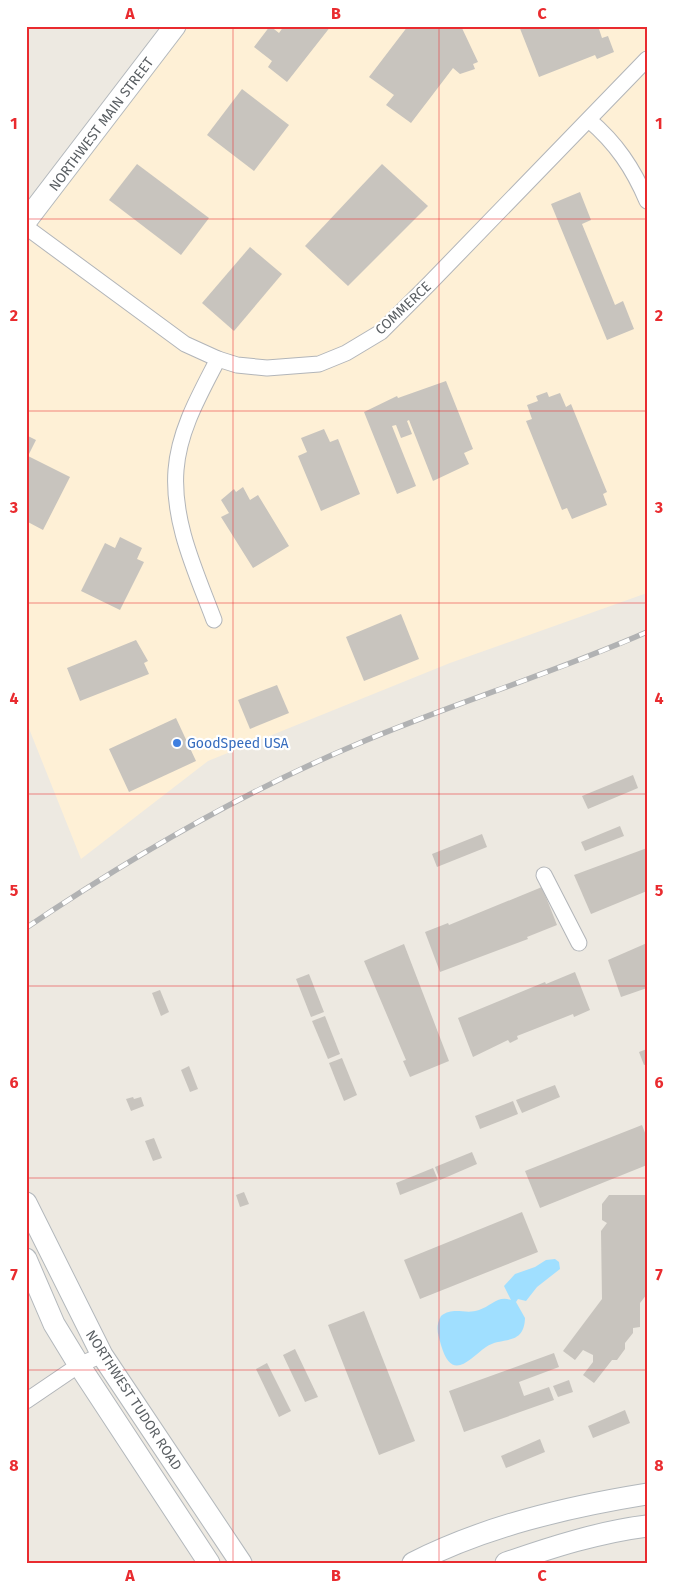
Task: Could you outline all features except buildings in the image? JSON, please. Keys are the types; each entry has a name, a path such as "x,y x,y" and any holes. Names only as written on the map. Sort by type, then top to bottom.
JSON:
{"street":[{"name":"NORTHWEST MAIN STREET","path":"26,221 175,26"},
{"name":"COMMERCE","path":"26,227 185,344 218,359 237,365 267,368 319,364 346,353 381,332 647,59"},
{"path":"589,120 608,136 624,156 632,168 647,201"},
{"path":"214,620 185,544 177,506 176,469 183,434 196,402 218,359"},
{"path":"544,874 579,943"},
{"name":"NORTHWEST TUDOR ROAD","path":"26,1203 67,1290 102,1355 241,1563"},
{"name":"NORTHWEST TUDOR ROAD","path":"26,1259 54,1324 209,1563"},
{"path":"26,1401 79,1365 102,1355"},
{"path":"413,1563 433,1553 499,1528 578,1505 647,1494"},
{"path":"506,1563 555,1546 628,1528 647,1526"}],"shaded area":[{"path":"175,26 647,26 647,593 450,663 208,761 81,859 26,721 26,221"}],"water":[{"path":"555,1259 559,1262 560,1269 537,1287 526,1301 518,1299 516,1302 525,1318 521,1333 511,1339 486,1347 461,1365 450,1363 445,1356 438,1334 438,1324 441,1316 455,1311 469,1312 479,1310 502,1299 511,1300 504,1286 515,1274 535,1267 546,1260"}],"railway":[{"path":"26,928 145,852 269,784 391,730 574,662 647,632"}],"place":[{"name":"GoodSpeed USA","path":"177,743"}]}
